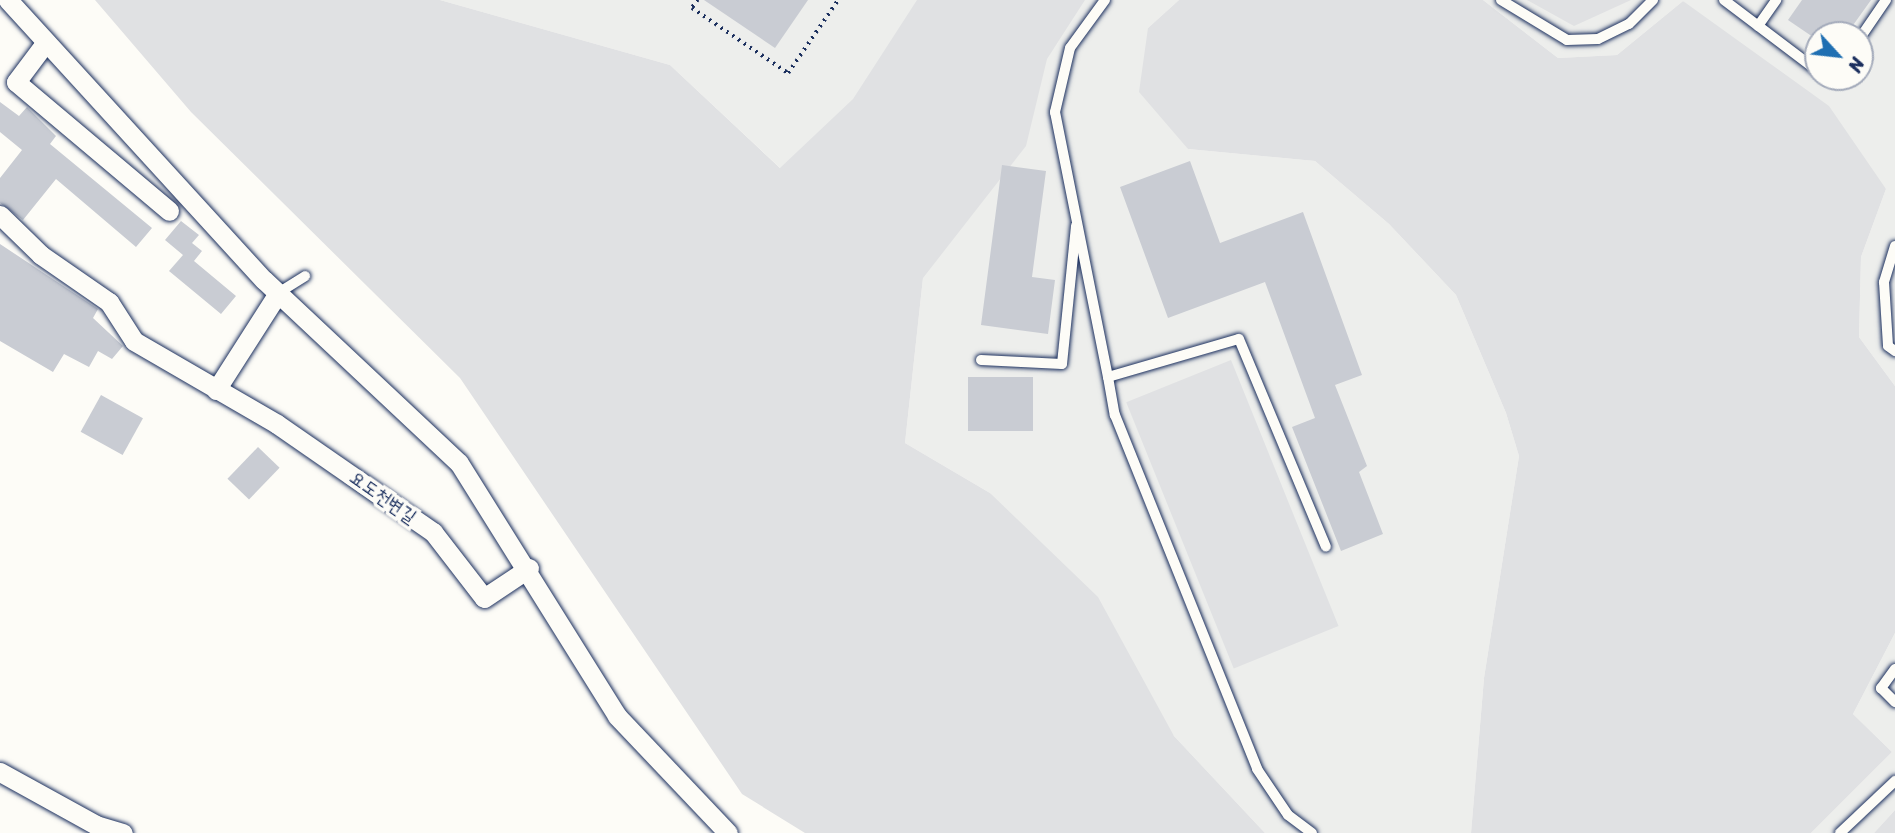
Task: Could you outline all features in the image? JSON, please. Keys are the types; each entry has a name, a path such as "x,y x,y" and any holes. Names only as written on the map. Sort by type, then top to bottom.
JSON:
{"street":[{"path":"8,0 278,293 459,463 529,568 617,716 728,833"},
{"path":"46,42 16,82 169,211"},
{"name":"요도천변길","path":"0,215 41,255 109,302 134,341 277,424 433,532 484,598 529,568"},
{"path":"216,390 278,293"},
{"path":"0,772 96,825 123,833"}],"lane":[{"path":"1105,0 1059,75 1058,141 1077,215 1115,415 1256,769 1288,814 1312,833"},
{"path":"1501,0 1567,40 1598,39 1629,24 1653,0"},
{"path":"1724,0 1804,60"},
{"path":"1758,26 1776,0"},
{"path":"1872,21 1886,0"},
{"path":"981,360 1062,364 1077,215"},
{"path":"1895,246 1884,282 1888,346 1895,351"},
{"path":"278,293 305,276"},
{"path":"1108,377 1239,339 1326,547"},
{"path":"1895,669 1881,688 1895,702"},
{"path":"1840,833 1895,780"}],"path":[{"path":"698,0 692,8 788,73 838,0"}],"shaded area":[{"path":"95,0 440,0 670,65 780,168 853,99 917,0 1085,0 1047,59 1026,146 923,278 905,443 990,493 1098,597 1174,736 1265,833 805,833 742,794 460,378 191,112"},
{"path":"440,0 1179,0 1148,28 1188,149 1315,161 1389,224 1456,295 1506,413 1519,456 1484,678 1471,833 1265,833 1174,736 990,493 905,443 923,278 821,206 670,65"},
{"path":"1179,0 1483,0 1558,58 1617,55 1683,1 1804,88 1804,91 1808,91 1829,106 1886,189 1861,257 1859,337 1895,386 1895,633 1853,714 1892,752 1811,833 1471,833 1484,678 1519,456 1506,413 1456,295 1389,224 1315,161 1188,149 1139,92 1148,28"},
{"path":"1483,0 1895,0 1895,386 1859,337 1861,257 1886,189 1683,1 1617,55 1558,58"},
{"path":"1527,0 1631,0 1574,26"},
{"path":"1231,360 1339,626 1234,668 1126,402"},
{"path":"1895,633 1895,810 1874,833 1811,833 1892,752 1853,714"},
{"path":"1895,810 1895,833 1874,833"}],"building":[{"path":"704,0 808,0 775,48"},
{"path":"1802,0 1871,0 1856,21 1804,21 1804,31 1788,20"},
{"path":"0,102 19,116 27,107 56,136 50,144 152,228 136,247 56,179 23,220 0,203 0,178 22,150 0,132"},
{"path":"1190,161 1220,243 1303,212 1362,375 1335,385 1367,466 1359,472 1383,534 1341,551 1292,427 1315,418 1265,282 1168,318 1120,187"},
{"path":"1002,165 1046,171 1032,277 1055,280 1048,334 981,325"},
{"path":"181,221 199,235 192,243 202,251 194,261 236,296 221,314 169,271 183,255 165,240"},
{"path":"0,244 98,309 93,318 123,346 112,359 98,351 89,367 64,354 53,372 0,341"},
{"path":"968,377 1033,377 1033,431 968,431"},
{"path":"101,395 143,418 123,455 81,432"},
{"path":"258,447 280,468 249,499 227,479"}]}
